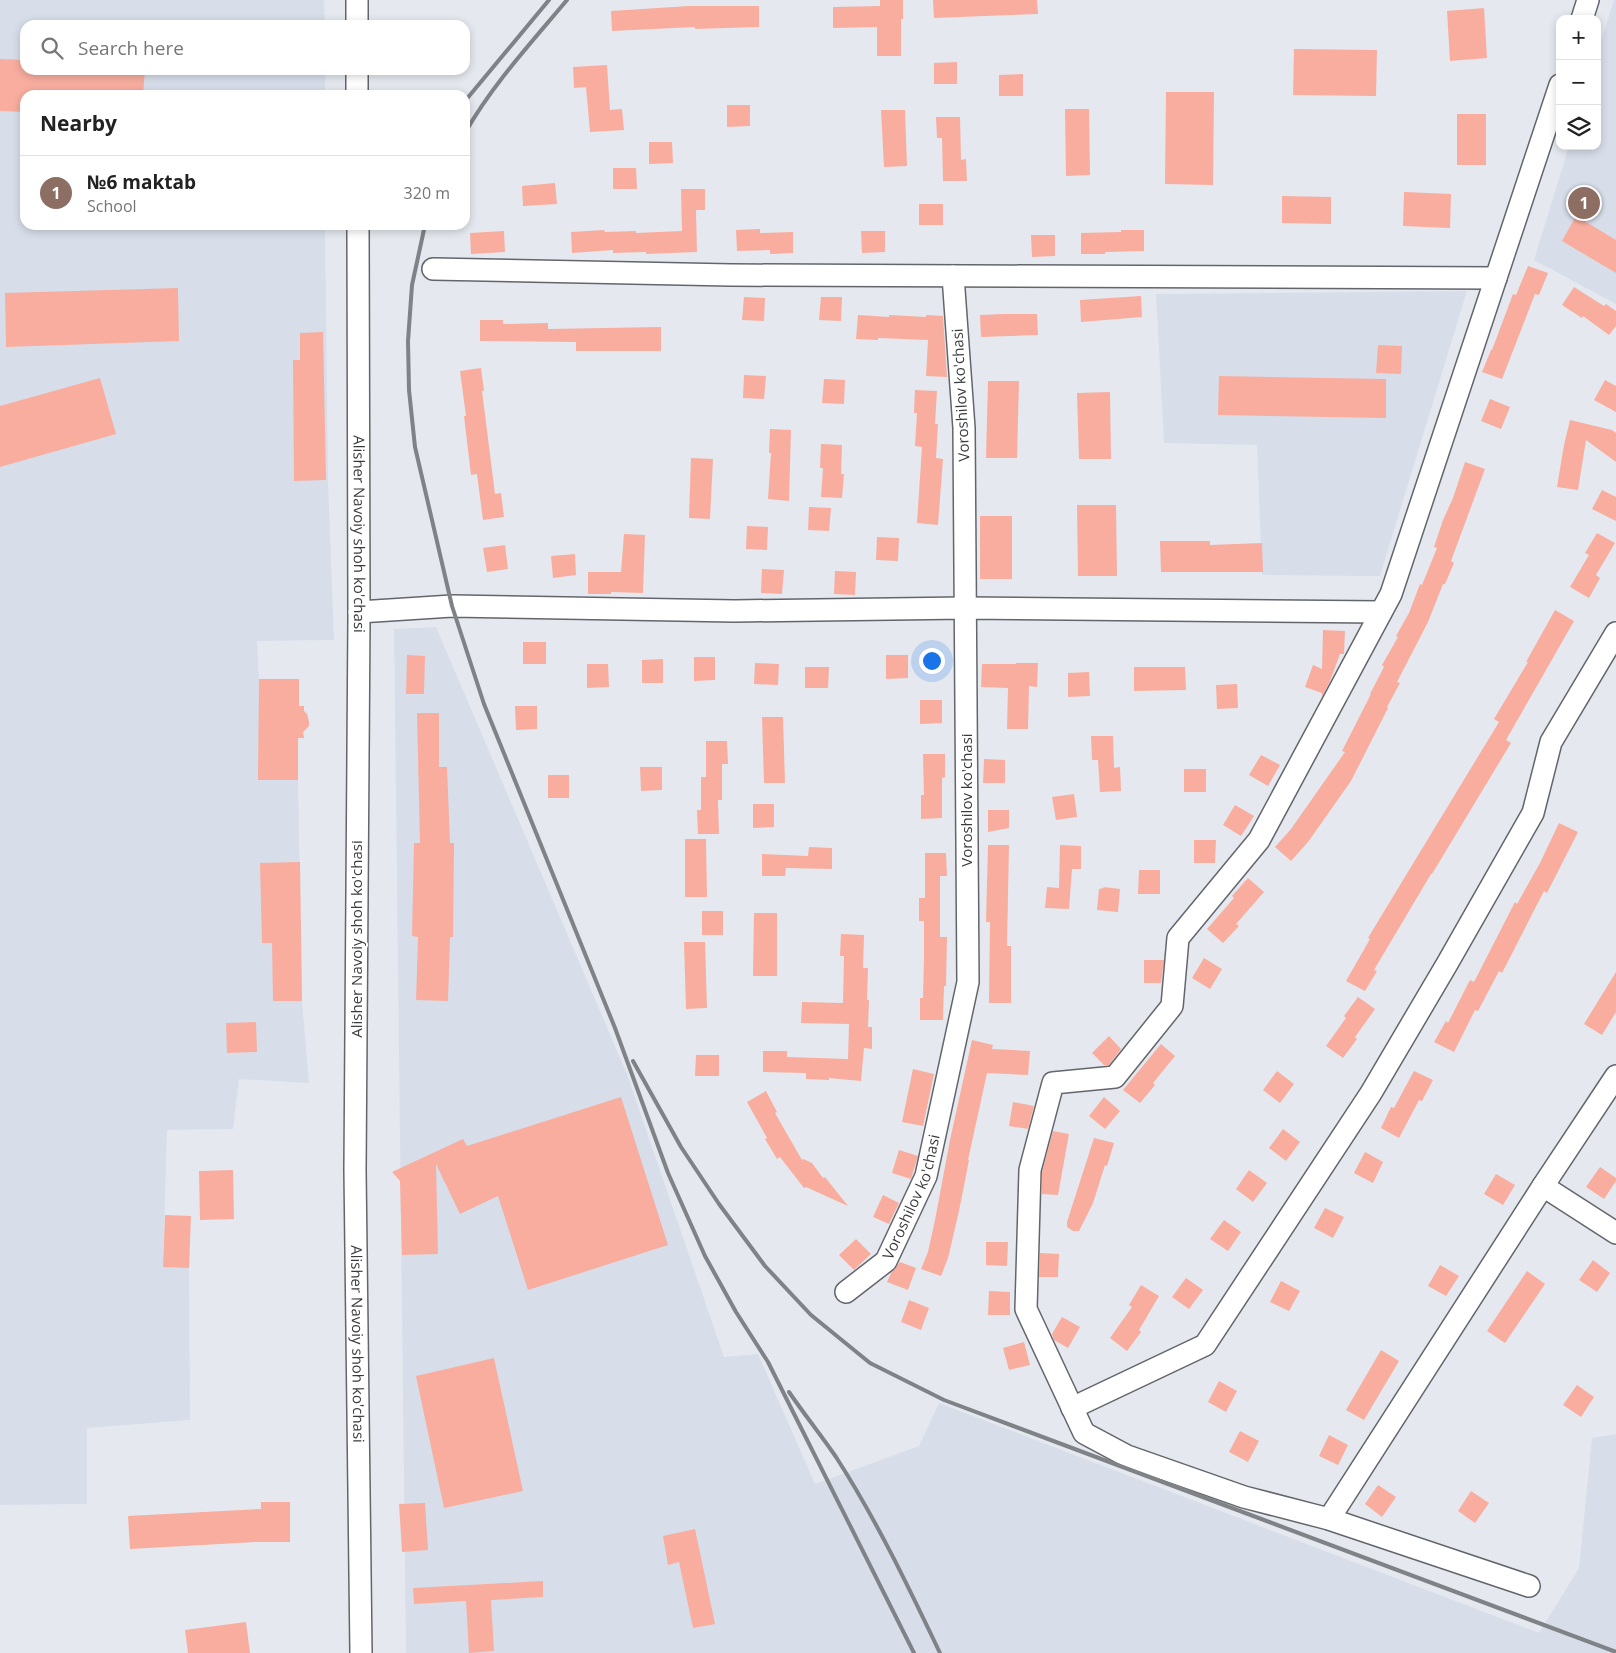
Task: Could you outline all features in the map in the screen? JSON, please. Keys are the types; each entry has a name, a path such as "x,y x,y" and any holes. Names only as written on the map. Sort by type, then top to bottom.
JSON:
{"street":[{"path":"357,0 357,20"},
{"path":"1583,15 1588,0"},
{"path":"357,75 357,90"},
{"path":"1529,1586 1329,1519 1244,1497 1126,1456 1084,1433 1026,1309 1030,1170 1053,1083 1115,1076 1172,1006 1178,938 1259,840 1381,612 1390,594 1556,97"},
{"name":"Alisher Navoiy shoh ko'chasi","path":"358,230 359,612 356,1180 361,1653"},
{"path":"433,269 732,275 1496,278"},
{"name":"Voroshilov ko'chasi","path":"846,1292 886,1261 926,1176 968,982 964,428 953,276"},
{"path":"359,612 452,606 735,611 966,608 1381,612"},
{"path":"1072,1408 1205,1345 1371,1094 1448,964 1533,813 1551,742 1616,633"},
{"path":"1329,1519 1616,1076"},
{"path":"1543,1186 1616,1233"}],"shaded area":[{"path":"0,0 324,0 325,20 20,20 20,75 325,75 325,90 20,90 20,230 325,230 328,481 334,640 257,641 259,679 299,679 299,706 304,706 309,722 309,726 303,732 304,738 298,738 298,780 302,1001 309,1083 239,1079 233,1129 167,1130 163,1267 189,1268 190,1420 87,1428 87,1504 0,1505"},
{"path":"1614,0 1616,0 1616,304 1534,260 1568,150 1601,150 1601,41"},
{"path":"1467,291 1380,576 1262,575 1257,445 1164,443 1156,294"},
{"path":"436,627 627,1074 724,1357 758,1354 815,1484 919,1446 939,1403 1539,1633 1579,1568 1592,1438 1616,1434 1616,1653 406,1653 394,629"}],"building":[{"path":"880,0 903,0 901,56 877,56 877,27 833,28 833,7 880,6"},
{"path":"933,0 1037,0 1038,14 934,18"},
{"path":"689,6 759,6 759,27 695,29 695,27 612,31 611,11"},
{"path":"1484,8 1487,58 1450,61 1447,11"},
{"path":"1294,49 1377,50 1376,96 1293,95"},
{"path":"0,59 20,60 20,75 145,75 143,90 20,90 20,112 0,111"},
{"path":"957,62 957,84 934,84 934,63"},
{"path":"607,65 610,110 622,109 624,130 590,132 586,87 574,88 573,67"},
{"path":"1023,74 1023,96 999,96 999,75"},
{"path":"1166,92 1214,92 1213,185 1165,184"},
{"path":"727,105 750,105 750,126 727,127"},
{"path":"1065,109 1089,109 1090,175 1066,176"},
{"path":"881,110 905,110 907,166 884,167"},
{"path":"1457,114 1486,114 1486,165 1457,165"},
{"path":"936,117 960,117 961,160 966,159 967,181 943,181 942,138 937,138"},
{"path":"649,142 672,142 673,163 649,164"},
{"path":"613,168 636,168 637,189 613,189"},
{"path":"555,183 557,204 523,206 522,186"},
{"path":"681,189 705,189 705,210 696,210 697,252 646,254 646,252 613,253 613,250 572,253 571,232 604,230 605,232 636,231 636,233 682,231"},
{"path":"1404,192 1451,194 1450,228 1403,226"},
{"path":"1282,196 1331,197 1331,224 1282,223"},
{"path":"919,204 943,204 943,225 919,225"},
{"path":"1576,216 1616,240 1616,273 1562,241"},
{"path":"760,229 760,233 793,232 793,253 770,254 770,250 737,251 736,230"},
{"path":"1121,230 1144,230 1144,251 1081,254 1081,233 1121,232"},
{"path":"504,231 505,252 471,254 470,233"},
{"path":"861,231 885,231 885,252 862,253"},
{"path":"1031,235 1055,235 1055,256 1032,257"},
{"path":"1528,266 1548,273 1539,295 1535,294 1502,379 1482,372 1513,294 1516,295"},
{"path":"1574,287 1604,306 1606,304 1616,311 1616,326 1609,335 1583,316 1582,318 1562,305"},
{"path":"178,288 179,341 6,347 5,293"},
{"path":"1141,296 1142,317 1081,322 1080,300"},
{"path":"744,297 765,298 764,321 742,320"},
{"path":"821,297 842,297 841,321 819,320"},
{"path":"1037,314 1038,335 981,337 980,315"},
{"path":"858,315 889,317 889,315 943,316 947,377 926,376 928,340 856,339"},
{"path":"480,320 503,320 503,324 548,323 548,329 661,327 661,351 576,351 576,342 480,341"},
{"path":"323,332 326,480 294,481 293,360 300,360 300,333"},
{"path":"1378,345 1402,346 1401,374 1376,373"},
{"path":"481,368 484,391 482,391 495,494 501,493 504,517 483,520 477,474 471,475 460,371"},
{"path":"744,375 766,376 764,399 743,398"},
{"path":"1219,376 1386,379 1386,418 1218,415"},
{"path":"100,378 116,434 0,467 0,406"},
{"path":"824,379 845,380 844,404 822,403"},
{"path":"1605,380 1616,386 1616,412 1594,400"},
{"path":"988,381 1019,381 1017,458 986,458"},
{"path":"915,390 937,391 935,424 938,424 936,458 943,459 938,525 917,523 922,447 915,446 917,413 914,413"},
{"path":"1110,392 1111,459 1079,459 1077,393"},
{"path":"1490,399 1510,407 1501,429 1481,421"},
{"path":"1570,420 1612,430 1616,433 1616,462 1586,440 1578,490 1557,487"},
{"path":"770,429 791,430 789,501 768,499 771,453 769,453"},
{"path":"821,444 842,445 841,474 844,474 842,498 821,497 823,468 820,468"},
{"path":"691,458 713,459 710,519 689,518"},
{"path":"1465,462 1485,469 1451,561 1454,563 1445,584 1443,584 1428,622 1397,682 1400,683 1351,781 1308,842 1291,861 1275,847 1291,829 1345,752 1342,751 1384,667 1382,665 1398,637 1396,636 1409,613 1420,584 1422,585 1437,548 1434,547"},
{"path":"1602,490 1616,497 1616,521 1592,509"},
{"path":"1077,505 1116,505 1117,576 1078,576"},
{"path":"809,507 831,508 829,531 808,530"},
{"path":"980,516 1012,516 1012,579 980,579"},
{"path":"747,526 768,527 767,550 746,549"},
{"path":"1597,533 1615,543 1596,575 1600,578 1589,598 1570,587 1589,555 1585,553"},
{"path":"624,534 645,535 643,593 611,592 611,594 588,594 588,572 621,572"},
{"path":"877,537 899,538 898,561 876,560"},
{"path":"1160,541 1210,541 1210,545 1262,543 1263,572 1161,572"},
{"path":"505,545 508,569 487,572 483,548"},
{"path":"575,554 576,575 553,578 551,556"},
{"path":"762,569 784,570 782,594 761,593"},
{"path":"835,571 856,572 855,595 834,594"},
{"path":"1555,610 1574,621 1506,740 1511,743 1374,970 1377,971 1365,991 1346,981 1370,939 1368,938 1499,722 1494,719 1528,662 1526,662"},
{"path":"1323,630 1345,631 1344,654 1340,654 1322,697 1322,693 1305,687 1313,665 1322,669"},
{"path":"523,642 546,642 546,664 523,664"},
{"path":"407,655 425,656 424,694 406,694"},
{"path":"886,655 908,655 908,678 886,679"},
{"path":"694,657 715,657 715,680 694,681"},
{"path":"663,659 663,683 642,683 642,660"},
{"path":"755,663 779,664 778,685 754,684"},
{"path":"1038,663 1037,687 1029,686 1028,729 1007,729 1008,688 981,687 982,664"},
{"path":"587,664 608,664 609,687 587,688"},
{"path":"805,667 829,667 828,688 805,688"},
{"path":"1134,667 1185,667 1186,690 1134,691"},
{"path":"1089,672 1090,696 1068,697 1068,673"},
{"path":"259,679 299,679 299,706 304,706 309,726 303,732 304,738 298,738 298,780 258,780"},
{"path":"1237,684 1238,708 1217,709 1216,685"},
{"path":"920,700 942,700 942,723 920,724"},
{"path":"515,706 537,706 537,729 516,730"},
{"path":"417,713 439,713 439,767 447,767 450,843 454,843 453,937 450,937 448,1001 416,1000 418,937 412,936 414,843 420,843"},
{"path":"762,717 783,717 785,783 764,783"},
{"path":"1091,736 1113,736 1114,768 1120,767 1121,791 1100,792 1098,760 1092,760"},
{"path":"706,741 727,741 728,764 722,764 722,800 718,800 719,834 698,834 697,810 701,810 701,777 706,777"},
{"path":"923,754 945,754 945,777 942,778 942,818 921,819 921,795 924,795"},
{"path":"1261,755 1280,765 1268,786 1249,775"},
{"path":"984,759 1005,760 1005,783 983,783"},
{"path":"640,767 662,767 662,790 641,791"},
{"path":"1184,769 1206,769 1206,792 1184,792"},
{"path":"548,775 569,775 569,798 548,798"},
{"path":"1074,794 1077,817 1056,820 1052,797"},
{"path":"753,804 774,804 774,827 753,828"},
{"path":"1235,805 1254,816 1241,836 1223,825"},
{"path":"988,810 1009,810 1009,828 988,832"},
{"path":"1559,823 1578,832 1547,893 1544,891 1502,973 1499,971 1478,1011 1475,1010 1454,1052 1434,1042 1446,1021 1448,1023 1470,980 1474,982 1515,902 1517,904 1540,863"},
{"path":"685,839 706,839 707,897 685,897"},
{"path":"1194,840 1216,840 1215,863 1194,863"},
{"path":"988,845 1009,845 1007,946 1011,946 1011,1003 989,1003 990,922 986,922"},
{"path":"1060,845 1081,846 1081,869 1072,869 1069,909 1045,908 1047,887 1059,888"},
{"path":"809,847 832,848 832,869 786,868 785,876 762,876 762,854 808,856"},
{"path":"925,853 946,853 947,876 940,876 940,937 947,937 943,1020 920,1020 920,998 923,998 924,921 919,921 919,898 925,898"},
{"path":"300,862 302,1001 273,1001 272,943 262,943 260,863"},
{"path":"1139,870 1160,870 1160,894 1138,894"},
{"path":"1248,878 1264,892 1236,924 1239,926 1223,943 1207,929 1234,898 1232,896"},
{"path":"1103,887 1120,889 1118,912 1097,910 1099,889"},
{"path":"702,911 723,911 723,935 702,935"},
{"path":"754,913 777,913 777,976 753,976"},
{"path":"841,934 864,935 863,968 868,968 868,1027 872,1027 872,1049 864,1048 861,1081 829,1078 829,1080 806,1079 806,1073 763,1072 763,1051 787,1051 787,1057 848,1059 849,1024 801,1023 802,1002 843,1003 844,956 840,956"},
{"path":"684,942 705,942 707,1008 686,1009"},
{"path":"1204,958 1222,969 1210,989 1192,978"},
{"path":"1144,960 1164,960 1161,983 1144,983"},
{"path":"1616,972 1616,1012 1602,1035 1584,1024"},
{"path":"1358,997 1375,1009 1343,1058 1326,1046"},
{"path":"256,1022 257,1052 227,1053 226,1023"},
{"path":"1109,1036 1121,1049 1109,1065 1104,1065 1092,1053"},
{"path":"972,1040 993,1045 992,1049 1030,1051 1028,1075 987,1073 959,1211 948,1258 941,1276 921,1269 928,1252"},
{"path":"1161,1044 1175,1056 1153,1083 1155,1085 1140,1103 1123,1090"},
{"path":"696,1055 719,1055 719,1076 695,1076"},
{"path":"913,1069 934,1074 923,1126 902,1122"},
{"path":"1277,1071 1294,1084 1280,1103 1263,1090"},
{"path":"1414,1071 1433,1080 1422,1101 1419,1100 1399,1138 1381,1128 1391,1107 1394,1108"},
{"path":"766,1091 777,1112 775,1113 802,1160 812,1163 848,1206 806,1187 804,1188 780,1157 777,1159 747,1102"},
{"path":"621,1097 668,1245 528,1290 498,1196 460,1214 436,1164 438,1254 402,1255 400,1181 392,1172 463,1139 467,1146"},
{"path":"1104,1097 1120,1111 1105,1129 1089,1116"},
{"path":"1013,1102 1034,1106 1028,1129 1009,1126"},
{"path":"1283,1129 1300,1142 1286,1161 1269,1148"},
{"path":"1053,1131 1069,1134 1058,1195 1042,1194 1042,1172"},
{"path":"1094,1138 1114,1143 1093,1203 1079,1231 1073,1231 1067,1227 1067,1222"},
{"path":"899,1150 918,1156 911,1179 892,1173"},
{"path":"1365,1152 1383,1162 1373,1183 1354,1173"},
{"path":"1600,1167 1616,1178 1604,1199 1586,1187"},
{"path":"233,1170 234,1219 200,1220 199,1171"},
{"path":"1249,1170 1267,1183 1253,1202 1236,1189"},
{"path":"1496,1174 1515,1185 1503,1205 1484,1194"},
{"path":"883,1195 899,1203 889,1224 873,1217"},
{"path":"1325,1208 1344,1217 1333,1238 1314,1228"},
{"path":"165,1215 191,1216 189,1268 163,1267"},
{"path":"1224,1220 1241,1232 1228,1251 1210,1239"},
{"path":"856,1239 871,1254 854,1270 839,1255"},
{"path":"986,1242 1008,1242 1007,1266 986,1265"},
{"path":"1040,1253 1059,1254 1058,1277 1039,1277"},
{"path":"1593,1260 1610,1273 1597,1292 1579,1280"},
{"path":"900,1262 916,1268 908,1290 887,1282 891,1273"},
{"path":"1440,1265 1459,1276 1446,1296 1428,1286"},
{"path":"1527,1271 1545,1284 1505,1343 1487,1331"},
{"path":"1186,1278 1203,1290 1189,1309 1172,1297"},
{"path":"1281,1281 1300,1291 1289,1311 1270,1302"},
{"path":"1141,1285 1159,1296 1139,1330 1141,1332 1127,1351 1110,1338 1132,1307 1129,1305"},
{"path":"989,1291 1010,1292 1010,1315 988,1315"},
{"path":"909,1300 929,1308 921,1330 901,1322"},
{"path":"1062,1317 1080,1327 1068,1348 1054,1340 1052,1334"},
{"path":"1024,1342 1030,1365 1009,1370 1003,1348"},
{"path":"1381,1350 1399,1361 1364,1420 1346,1410"},
{"path":"494,1358 523,1491 444,1508 416,1376"},
{"path":"1219,1381 1237,1391 1226,1412 1208,1402"},
{"path":"1577,1385 1594,1397 1581,1417 1563,1405"},
{"path":"1240,1431 1259,1441 1248,1462 1229,1452"},
{"path":"1329,1435 1348,1445 1338,1465 1319,1456"},
{"path":"1378,1485 1396,1497 1382,1517 1365,1504"},
{"path":"1471,1491 1489,1503 1475,1523 1458,1511"},
{"path":"261,1502 290,1502 290,1542 130,1549 128,1516 261,1509"},
{"path":"425,1503 428,1550 402,1552 399,1504"},
{"path":"695,1529 715,1624 693,1628 679,1562 668,1565 663,1536"},
{"path":"543,1581 543,1597 491,1600 494,1651 469,1653 466,1601 414,1604 413,1588"},
{"path":"246,1622 250,1653 188,1653 185,1630"}],"railway":[{"path":"470,95 549,0"},
{"path":"470,125 500,81 567,0"},
{"path":"424,230 412,285 408,341 409,390 415,447 452,606 484,704 615,1028 668,1173 705,1256 736,1312 768,1362 914,1653"},
{"path":"633,1061 681,1147 719,1204 765,1266 811,1315 870,1363 944,1400 1616,1652"},
{"path":"789,1392 836,1457 865,1504 904,1578 940,1653"}],"place":[{"name":"№6 maktab","path":"1584,203"}]}
